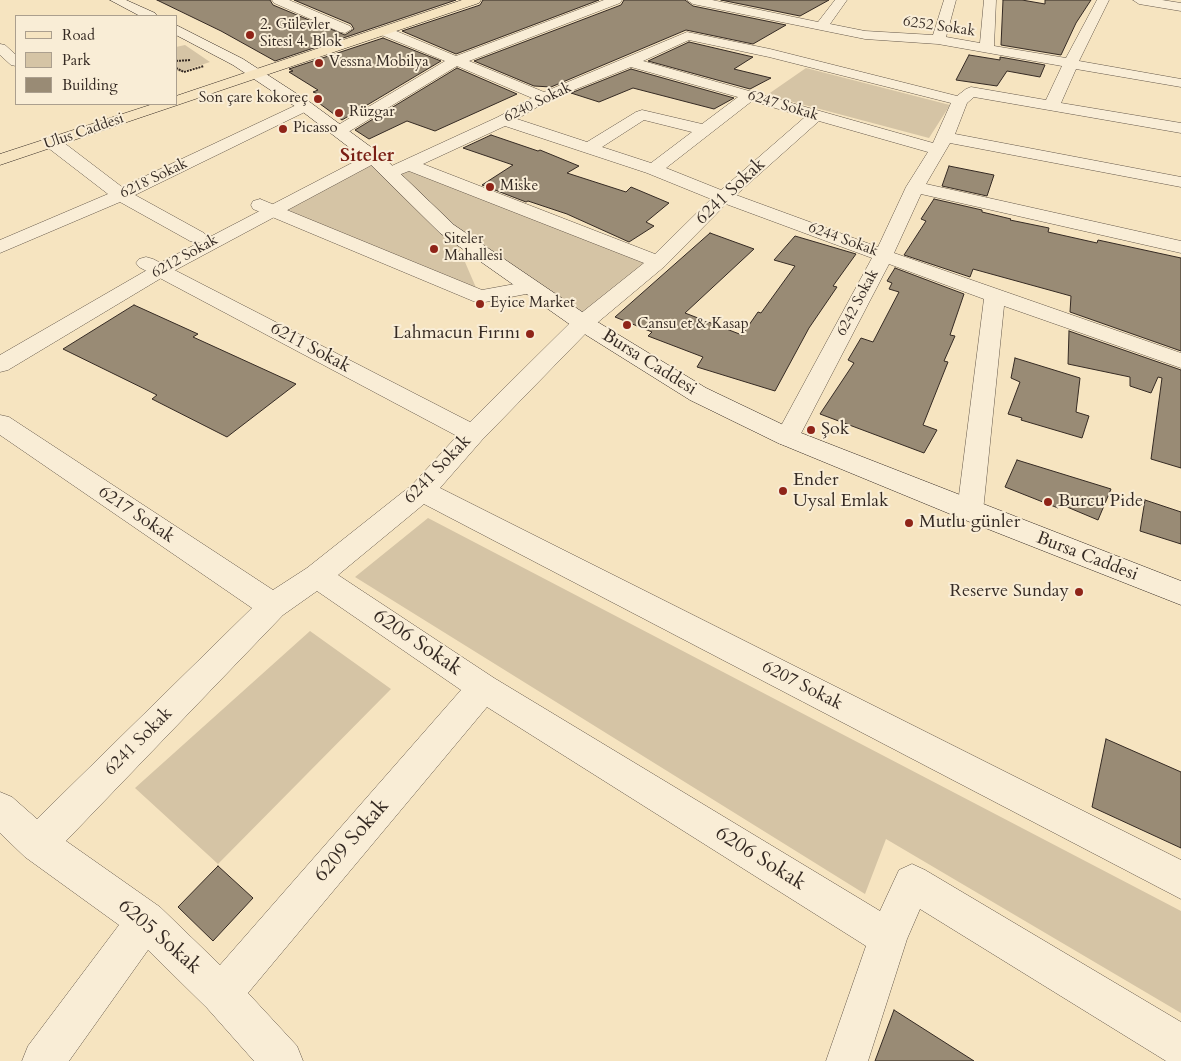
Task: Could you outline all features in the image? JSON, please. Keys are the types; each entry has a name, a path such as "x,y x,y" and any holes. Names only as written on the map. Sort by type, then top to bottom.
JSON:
{"main road":[{"path":"326,35 436,0"},
{"path":"213,66 249,64 384,31 475,0"},
{"path":"178,100 249,64"},
{"name":"Ulus Caddesi","path":"0,160 165,105"}],"street":[{"path":"117,0 148,15"},
{"path":"278,0 344,29"},
{"path":"339,131 455,61 616,0"},
{"name":"6252 Sokak","path":"693,0 866,35 938,40 1181,84"},
{"path":"750,12 759,0"},
{"path":"822,26 840,0"},
{"path":"938,40 950,0"},
{"path":"986,50 990,0"},
{"path":"1052,105 1103,0"},
{"path":"1139,0 1181,7"},
{"path":"770,53 805,24"},
{"name":"Bursa Caddesi","path":"178,30 249,64 369,154 400,169 447,229 583,322 698,394 787,437 1181,593"},
{"path":"384,31 544,97"},
{"path":"832,68 866,35"},
{"name":"6240 Sokak","path":"400,169 504,120 544,97 630,62 687,36 770,53"},
{"path":"0,48 14,67"},
{"path":"770,53 965,96 1052,105 1181,128"},
{"name":"6247 Sokak","path":"630,62 751,95 815,116 941,143 1181,182"},
{"path":"653,169 751,95"},
{"name":"6242 Sokak","path":"787,437 884,254 915,187 941,143 965,96"},
{"name":"6218 Sokak","path":"0,247 121,195 305,106"},
{"path":"589,148 642,115 705,130"},
{"name":"6241 Sokak","path":"38,844 273,606 317,576 422,491 473,434 583,322 658,262 723,197 815,116"},
{"name":"6244 Sokak","path":"504,120 653,169 723,197 884,254 995,296 1181,361"},
{"path":"53,143 121,195 197,237"},
{"name":"6212 Sokak","path":"0,346 369,154"},
{"path":"400,169 658,262"},
{"path":"915,187 1181,247"},
{"path":"266,208 480,297 531,287"},
{"name":"6212 Sokak","path":"0,365 197,237 266,208"},
{"name":"6211 Sokak","path":"154,266 473,434"},
{"path":"970,511 995,296"},
{"name":"6217 Sokak","path":"0,423 273,606"},
{"name":"6207 Sokak","path":"422,491 1181,880"},
{"name":"6206 Sokak","path":"317,576 483,688 888,938"},
{"name":"6209 Sokak","path":"221,994 483,688"},
{"name":"6205 Sokak","path":"0,809 38,844 146,921 221,994 282,1061"},
{"path":"847,1061 888,938 912,883 1181,1046"},
{"path":"43,1061 146,921"}],"path":[{"path":"178,69 184,72 213,66"}],"green space":[{"path":"185,45 210,62 180,72 178,71 178,47"},
{"path":"806,68 950,105 929,138 767,95"},
{"path":"373,157 392,175 409,165 658,262 583,323 453,234 480,297 273,210"},
{"path":"428,518 1181,911 1181,1013 886,839 865,894 355,577"},
{"path":"310,631 391,689 218,864 135,788"}],"building":[{"path":"157,0 270,0 273,5 345,35 354,29 351,24 294,0 456,0 275,61 221,31"},
{"path":"483,0 599,0 456,54 402,31 480,5"},
{"path":"624,0 685,0 693,6 786,25 753,44 686,30 551,87 534,86 474,61 621,5"},
{"path":"721,0 829,0 800,16"},
{"path":"1003,0 1022,0 1045,4 1045,0 1091,0 1076,23 1061,55 1001,45"},
{"path":"383,38 441,61 342,120 316,101 323,96 313,92 318,90 289,72 293,71 289,69"},
{"path":"689,42 753,57 734,69 771,78 750,89 648,61"},
{"path":"969,55 1000,60 1000,57 1045,65 1040,77 1007,71 997,86 956,80"},
{"path":"457,68 517,94 435,131 407,121 369,139 355,130"},
{"path":"631,69 734,98 714,109 633,88 599,102 571,93"},
{"path":"491,135 538,151 540,150 579,166 567,173 626,192 631,187 669,203 646,222 654,226 629,242 567,214 528,201 526,202 482,185 513,165 463,148"},
{"path":"949,166 994,175 987,196 942,186"},
{"path":"934,199 982,210 982,212 1010,220 1049,228 1048,232 1097,243 1098,240 1181,258 1181,351 1070,312 1071,296 973,269 970,277 904,255 926,221 921,219"},
{"path":"710,233 754,249 685,313 742,335 758,312 761,313 795,266 774,260 795,236 856,254 833,286 837,287 809,328 775,391 697,367 703,357 648,336 652,332 615,317"},
{"path":"895,268 964,294 950,335 955,336 944,361 948,362 923,425 937,430 924,453 820,414 854,363 848,360 861,338 873,342 899,292 889,289 892,283 887,281"},
{"path":"134,305 198,334 193,337 296,384 227,437 152,399 157,395 63,349"},
{"path":"1069,331 1181,370 1181,468 1151,459 1162,378 1158,377 1151,393 1130,386 1130,377 1068,364"},
{"path":"1015,358 1080,378 1076,412 1089,416 1082,438 1021,420 1022,418 1008,414 1020,382 1011,378"},
{"path":"1017,460 1111,489 1098,520 1060,504 1058,508 1005,487"},
{"path":"1145,500 1181,512 1181,544 1140,531"},
{"path":"1106,739 1181,772 1181,848 1092,807"},
{"path":"218,866 253,898 213,941 178,907"},
{"path":"894,1010 974,1061 875,1061"}],"place":[{"name":"2. Gülevler Sitesi 4. Blok","path":"250,35"},
{"name":"Vessna Mobilya","path":"319,63"},
{"name":"Son çare kokoreç","path":"318,99"},
{"name":"Rüzgar","path":"339,113"},
{"name":"Picasso","path":"283,129"},
{"name":"Miske","path":"490,187"},
{"name":"Siteler Mahallesi","path":"434,249"},
{"name":"Eyice Market","path":"480,304"},
{"name":"Cansu et & Kasap","path":"627,325"},
{"name":"Lahmacun Fırını","path":"530,334"},
{"name":"Şok","path":"811,430"},
{"name":"Ender Uysal Emlak","path":"783,491"},
{"name":"Burcu Pide","path":"1048,502"},
{"name":"Mutlu günler","path":"909,523"},
{"name":"Reserve Sunday","path":"1079,592"}],"district":[{"name":"Siteler","path":"367,157"}]}
